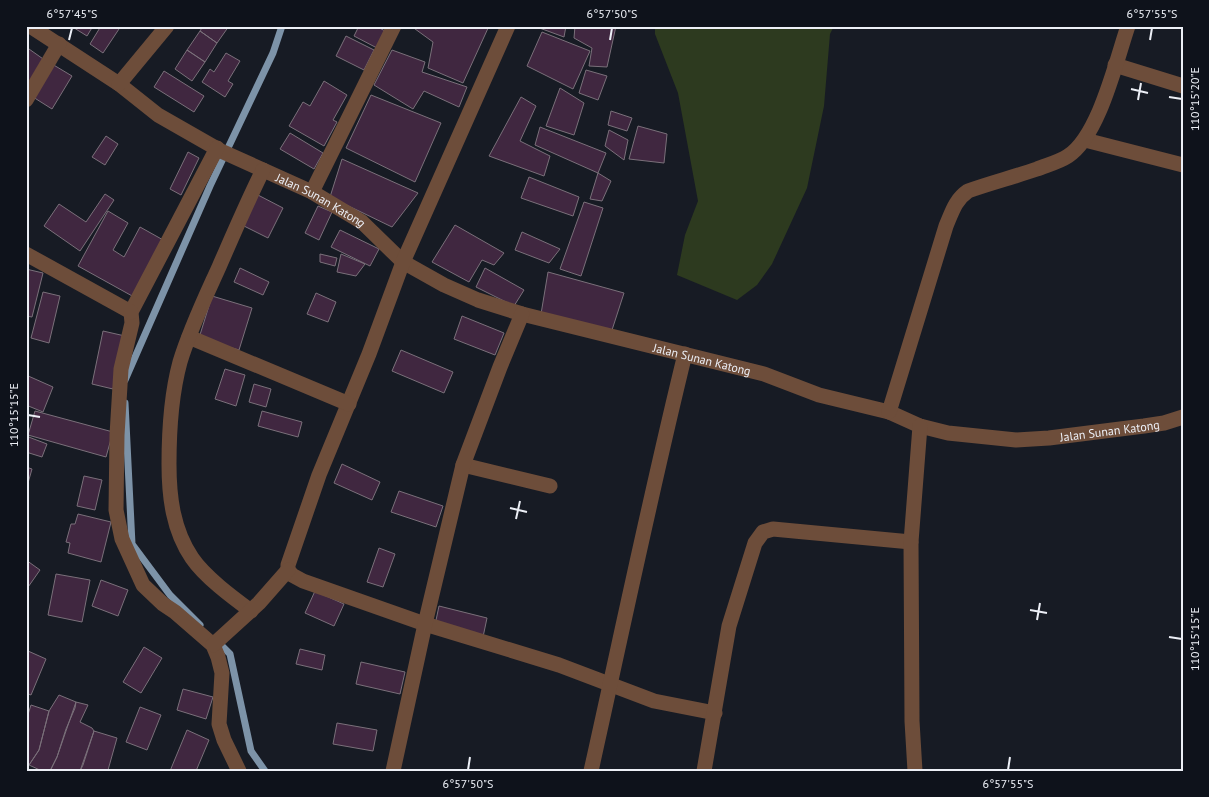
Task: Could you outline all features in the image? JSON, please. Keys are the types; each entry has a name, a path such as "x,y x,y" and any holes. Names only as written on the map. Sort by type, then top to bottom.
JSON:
{"street":[{"name":"Jalan Sunan Katong","path":"30,26 119,84 158,115 219,149 312,192 362,222 403,262 444,285 478,300 522,314 764,374 819,395 889,412 920,426 948,433 1016,440 1049,438 1164,423 1183,417"},
{"path":"119,84 167,26"},
{"path":"312,192 394,26"},
{"path":"215,643 246,616 288,570 288,565 319,475 369,354 403,262 508,26"},
{"path":"889,412 954,205 959,197 968,191 1063,160 1071,155 1085,140 1105,95 1128,26"},
{"path":"26,100 59,44"},
{"path":"1115,65 1183,86"},
{"path":"1085,140 1183,165"},
{"path":"219,149 131,312 132,323 121,369 116,435 116,510 122,539 143,585 163,604 215,643 222,673 219,724 224,740 239,771"},
{"path":"246,616 192,558 177,530 172,508 169,474 169,436 171,409 180,363 259,168"},
{"path":"26,254 131,312"},
{"path":"393,771 425,624 463,465 522,314"},
{"path":"189,337 349,404"},
{"path":"591,771 654,480 685,354"},
{"path":"915,771 912,721 911,542 920,426"},
{"path":"463,465 550,486"},
{"path":"704,771 729,626 755,543 760,535 773,529 911,542"},
{"path":"288,570 292,575 303,581 425,624 559,665 654,701 715,712"}],"green space":[{"path":"655,26 834,26 830,34 824,106 807,188 772,264 757,285 737,300 677,275 685,235 698,201 678,93 655,34"}],"building":[{"path":"71,26 93,26 87,36"},
{"path":"101,26 121,26 103,53 90,44"},
{"path":"203,26 229,26 217,43 200,31"},
{"path":"359,26 376,26 385,31 377,48 354,36"},
{"path":"411,26 489,26 463,83 428,68 433,42"},
{"path":"534,26 566,26 564,37"},
{"path":"575,26 616,26 607,67 589,66 592,48 574,38"},
{"path":"200,31 217,43 205,62 187,50"},
{"path":"542,32 590,51 573,89 527,66"},
{"path":"346,36 374,50 364,70 336,56"},
{"path":"29,49 46,61 26,90 26,53"},
{"path":"187,50 205,62 192,81 175,69"},
{"path":"392,50 425,62 422,72 467,87 459,107 424,91 413,109 374,85"},
{"path":"226,53 240,61 228,81 233,84 225,97 202,82 210,69 214,72"},
{"path":"52,64 72,76 52,109 33,97"},
{"path":"586,70 607,76 598,100 579,93"},
{"path":"164,71 204,96 194,112 154,87"},
{"path":"324,81 347,95 333,120 337,122 324,146 289,126 303,102 310,106"},
{"path":"560,88 584,103 574,135 546,126"},
{"path":"371,95 441,123 415,182 346,148"},
{"path":"521,97 536,106 520,141 550,156 544,176 489,156"},
{"path":"611,111 632,118 627,131 608,125"},
{"path":"638,126 667,134 664,163 629,159"},
{"path":"540,127 606,153 598,173 535,145"},
{"path":"609,130 628,140 624,160 605,146"},
{"path":"290,133 323,153 314,169 280,149"},
{"path":"106,136 118,144 105,165 92,157"},
{"path":"188,152 199,158 181,195 170,189"},
{"path":"342,159 418,193 392,227 330,197"},
{"path":"598,173 611,181 602,201 590,199"},
{"path":"529,177 579,197 573,216 521,198"},
{"path":"105,194 114,200 80,251 44,226 59,204 86,222"},
{"path":"256,194 283,208 268,238 240,224"},
{"path":"584,202 603,208 581,276 560,269"},
{"path":"318,206 332,212 319,240 305,233"},
{"path":"108,211 128,223 113,250 124,257 140,227 165,241 134,297 78,266"},
{"path":"455,225 504,253 494,265 482,260 469,282 432,262"},
{"path":"340,230 379,249 370,266 331,247"},
{"path":"522,232 560,249 549,263 515,250"},
{"path":"320,254 337,258 335,266 320,262"},
{"path":"341,254 365,264 356,276 337,272"},
{"path":"240,268 269,282 263,295 234,282"},
{"path":"485,268 524,290 514,306 476,287"},
{"path":"26,269 43,273 32,317 26,316"},
{"path":"548,272 624,293 612,330 541,314"},
{"path":"43,292 60,296 49,343 31,338"},
{"path":"316,293 336,302 328,322 307,314"},
{"path":"212,296 252,308 239,350 199,338"},
{"path":"462,316 504,333 495,355 454,339"},
{"path":"103,331 125,336 113,389 92,384"},
{"path":"401,350 453,372 444,393 392,371"},
{"path":"225,369 245,375 236,406 215,399"},
{"path":"26,375 53,387 43,412 26,405"},
{"path":"254,384 271,389 266,407 249,402"},
{"path":"35,411 113,432 106,457 28,435"},
{"path":"262,411 302,422 298,437 258,426"},
{"path":"26,436 47,444 42,457 26,452"},
{"path":"342,464 380,482 372,500 334,483"},
{"path":"26,467 32,469 26,490"},
{"path":"84,476 102,480 95,510 77,506"},
{"path":"399,491 443,506 436,527 391,512"},
{"path":"78,514 111,522 101,562 68,553 70,543 66,542 71,524 75,524"},
{"path":"379,548 395,554 383,587 367,582"},
{"path":"26,560 40,570 26,590"},
{"path":"56,574 90,580 82,622 48,615"},
{"path":"101,580 128,590 118,616 92,606"},
{"path":"315,591 344,604 334,626 305,613"},
{"path":"439,606 487,618 483,637 435,625"},
{"path":"144,647 162,658 141,693 123,682"},
{"path":"300,649 325,655 322,670 296,664"},
{"path":"28,651 46,659 31,695 26,693 26,655"},
{"path":"361,662 405,672 400,694 356,684"},
{"path":"183,689 213,697 206,719 177,710"},
{"path":"59,695 76,702 75,708 50,771 42,771 29,765 39,750 49,711"},
{"path":"76,702 88,705 80,722 94,731 83,765 80,771 50,771 57,757"},
{"path":"31,705 49,711 39,750 29,765 26,763 26,721"},
{"path":"140,707 161,715 147,750 126,742"},
{"path":"337,723 377,730 373,751 333,744"},
{"path":"187,730 209,740 196,771 170,771"},
{"path":"94,731 117,738 108,770 80,771"}],"waterway":[{"path":"125,380 210,186 273,53 282,26"},
{"path":"125,403 132,544 170,595 200,625"},
{"path":"217,641 230,654 251,751 265,771"}]}
